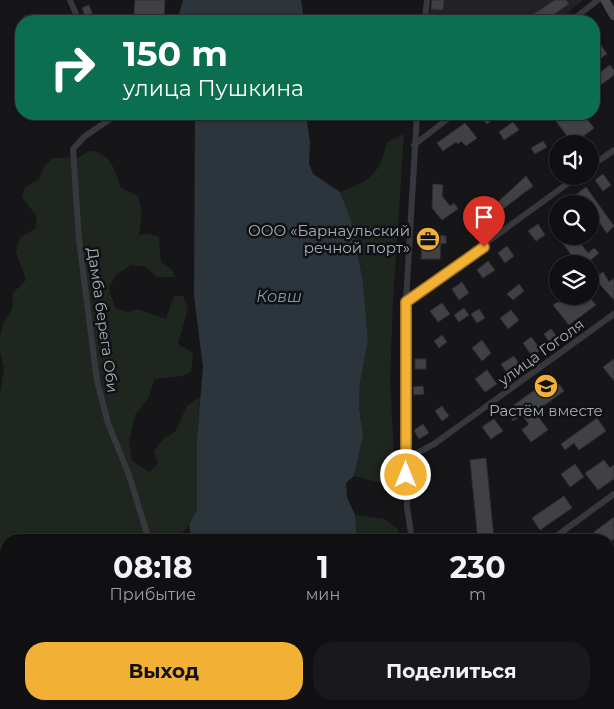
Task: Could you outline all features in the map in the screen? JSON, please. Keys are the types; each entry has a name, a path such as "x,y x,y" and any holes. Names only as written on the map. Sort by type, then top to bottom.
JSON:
{"street":[{"path":"70,0 76,15"},
{"path":"426,15 427,0"},
{"path":"579,15 598,0"},
{"path":"605,0 614,16"},
{"name":"Дамба берега Оби","path":"109,120 84,137 73,149 79,240 97,381 108,423 129,475 147,534"},
{"path":"411,534 407,507 406,302 416,120"},
{"path":"414,145 446,120"},
{"path":"599,161 614,150"},
{"path":"406,302 566,185"},
{"name":"улица Гоголя","path":"406,459 442,438 614,314"},
{"path":"559,534 614,494"}],"shaded area":[{"path":"432,0 583,0 565,15 430,15"},
{"path":"404,134 390,380 395,475 381,483 354,476 363,436 359,407 360,382 368,341 363,282 351,220 340,192 359,184 372,175 381,162 387,142"},
{"path":"89,151 102,154 114,168 120,187 138,196 142,212 139,235 149,234 159,237 161,262 172,270 175,277 157,277 145,267 131,265 116,275 109,288 115,308 128,312 138,309 166,319 174,296 183,296 188,309 178,344 193,353 191,372 182,376 154,380 149,397 135,415 129,442 132,461 149,472 158,464 154,451 163,439 175,432 187,406 200,397 197,434 197,509 189,525 181,534 0,534 0,394 4,368 0,352 0,337 3,324 12,309 13,293 26,280 16,252 20,237 35,229 37,217 22,197 25,187 39,179 44,167 53,158 79,157"},
{"path":"355,515 384,519 398,529 398,534 357,534"}],"water":[{"path":"183,0 301,0 303,15 179,15"},
{"name":"Ковш","path":"195,120 307,120 310,143 309,164 313,174 340,192 351,220 363,282 368,341 360,382 359,407 363,436 354,476 346,483 347,497 355,515 357,534 191,534 189,525 197,509 197,439 203,367 194,296"}],"building":[{"path":"135,0 165,0 164,15 134,15"},
{"path":"432,0 444,0 443,10 431,9"},
{"path":"555,0 566,0 569,4 553,15 532,15"},
{"path":"89,5 93,15 85,15 82,8"},
{"path":"600,44 607,54 600,59"},
{"path":"610,65 614,70 614,75 600,86 600,72"},
{"path":"483,120 492,120 487,124"},
{"path":"555,120 588,120 594,128 585,135 566,135"},
{"path":"513,122 519,130 504,140 499,132"},
{"path":"465,123 477,138 466,146 461,141 458,144 456,142 443,151 437,143"},
{"path":"543,141 547,147 535,154 531,148"},
{"path":"603,174 611,185 603,191 599,185 599,177"},
{"path":"526,176 533,186 503,209 498,202"},
{"path":"433,184 443,185 442,196 450,206 454,203 458,209 442,220 432,208"},
{"path":"586,187 592,195 575,195"},
{"path":"599,205 614,226 607,233 599,222"},
{"path":"538,224 545,235 536,241 528,231"},
{"path":"423,234 446,236 446,244 441,243 440,259 421,259"},
{"path":"564,245 582,245 588,253 594,248 599,253 597,255 571,255"},
{"path":"507,246 514,256 505,263 498,253"},
{"path":"488,261 495,270 483,278 477,270"},
{"path":"603,272 609,282 614,278 614,300 599,284 599,275"},
{"path":"462,282 469,293 459,300 452,289"},
{"path":"519,284 524,291 513,300 507,294"},
{"path":"442,303 450,314 438,322 430,311"},
{"path":"553,305 596,305 569,325"},
{"path":"464,308 469,315 459,322 454,315"},
{"path":"479,309 485,318 477,323 471,314"},
{"path":"511,310 519,320 508,329 500,318"},
{"path":"551,329 558,338 550,343 544,334"},
{"path":"442,335 447,342 439,348 434,341"},
{"path":"531,337 541,350 532,356 523,343"},
{"path":"482,340 491,353 482,361 472,348"},
{"path":"514,356 520,365 507,373 501,364"},
{"path":"415,359 426,359 426,369 415,369"},
{"path":"614,359 614,381 603,367"},
{"path":"487,370 497,384 485,392 475,379"},
{"path":"548,380 554,388 559,384 564,391 535,412 548,430 531,442 522,430 529,424 522,415 513,421 506,411"},
{"path":"423,386 424,394 414,395 413,387"},
{"path":"442,406 449,416 442,421 435,411"},
{"path":"597,418 606,431 579,450 574,443 565,450 561,444"},
{"path":"494,419 503,431 491,439 482,427"},
{"path":"423,424 429,433 419,439 414,430"},
{"path":"486,458 493,534 477,534 470,460"},
{"path":"604,460 610,468 614,465 614,479 598,490 585,473"},
{"path":"575,464 584,477 570,487 561,474"},
{"path":"564,496 572,508 540,530 532,518"},
{"path":"614,517 614,534 595,534 594,532"}],"place":[{"name":"ООО «Барнаульский речной порт»","path":"428,239"},
{"name":"Растём вместе","path":"546,386"}],"route":[{"path":"406,475 406,302 484,247"}]}
